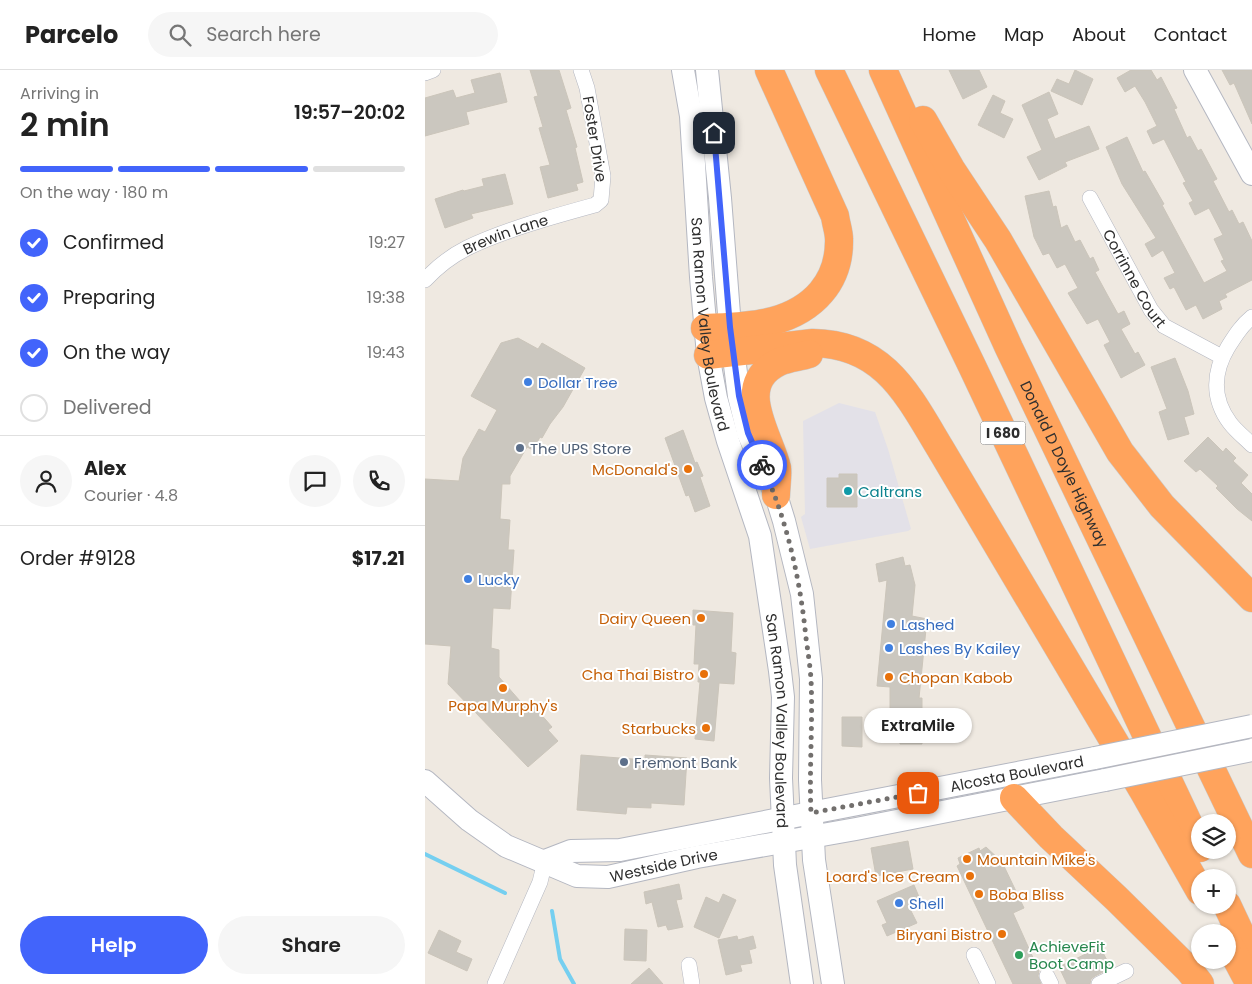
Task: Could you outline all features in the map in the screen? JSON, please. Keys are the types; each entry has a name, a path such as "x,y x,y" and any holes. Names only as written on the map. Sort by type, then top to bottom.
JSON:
{"highway":[{"path":"719,340 802,309 815,300 829,282 838,261 839,238 835,216 769,70"},
{"name":"I 680","path":"829,70 972,366 1191,830"},
{"path":"887,80 912,101 951,169 998,240 1121,452 1140,480 1162,506 1252,598"},
{"name":"Donald D Doyle Highway","path":"887,80 1009,348 1252,854"},
{"path":"719,340 813,343 842,346 869,357 893,378 910,399 1144,792 1191,875"},
{"path":"776,495 777,470 759,419 755,400 761,379 768,369 780,362 842,346"},
{"path":"1014,798 1051,837 1189,970 1200,984"},
{"path":"1231,914 1252,958"},
{"path":"1236,959 1249,984"}],"main road":[{"name":"San Ramon Valley Boulevard","path":"683,70 691,116 719,340 739,396 748,433 776,495 785,521 799,582 811,679 810,780 814,860 833,984"},
{"name":"San Ramon Valley Boulevard","path":"707,70 720,198 719,340 716,398 728,441 760,536 780,671 783,697 781,778 785,865 802,984"},
{"path":"1195,70 1252,174"},
{"path":"750,504 761,510 765,516 777,564 781,570 799,582"},
{"name":"Alcosta Boulevard","path":"783,818 1252,726"},
{"name":"Alcosta Boulevard","path":"784,842 1252,750"},
{"name":"Westside Drive","path":"425,781 469,820 506,846 577,876 608,877 697,857 784,842"},
{"name":"Westside Drive","path":"545,861 571,851 620,850 783,818"}],"street":[{"path":"425,73 433,70"},
{"name":"Foster Drive","path":"581,70 587,88 603,176 601,200 595,205"},
{"name":"Corrinne Court","path":"1090,198 1151,310 1164,326 1222,356"},
{"name":"Brewin Lane","path":"425,280 439,265 467,248 504,233 595,205"},
{"path":"1252,317 1242,325 1222,356 1216,375 1216,390 1221,408 1230,424 1252,445"},
{"path":"495,984 540,882 545,861"},
{"path":"974,955 989,984"},
{"path":"689,965 692,984"},
{"path":"1099,984 1126,971"}],"shaded area":[{"path":"839,403 875,412 888,449 911,529 810,549 801,517 805,514 803,421"}],"building":[{"path":"530,70 559,70 571,108 566,110 577,147 575,148 583,182 576,184 578,190 548,198 540,167 550,165 539,128 543,127 534,97 538,96"},
{"path":"949,70 979,70 987,87 963,99"},
{"path":"1075,70 1093,79 1082,105 1051,91 1057,79 1069,84"},
{"path":"1131,70 1151,70 1157,80 1161,77 1177,108 1174,109 1187,138 1190,136 1198,151 1201,149 1217,179 1213,181 1229,212 1232,210 1239,224 1243,222 1252,241 1252,280 1225,294 1227,297 1219,301 1222,309 1203,319 1196,305 1186,310 1174,287 1170,289 1164,278 1175,273 1163,250 1152,257 1145,244 1156,238 1122,184 1106,147 1127,137 1143,172 1145,171 1164,204 1162,205 1204,283 1227,271 1221,261 1224,260 1214,239 1223,235 1209,208 1195,215 1189,203 1193,201 1183,183 1186,182 1164,139 1153,144 1147,131 1157,126 1145,102 1135,86 1125,92 1117,78"},
{"path":"1222,70 1252,70 1252,124 1234,83 1230,85"},
{"path":"500,73 507,102 466,112 469,124 425,136 425,98 453,90 456,98 475,93 471,80"},
{"path":"1049,92 1058,114 1047,119 1055,139 1089,126 1099,149 1065,162 1067,166 1039,180 1027,157 1042,150 1022,105"},
{"path":"993,95 1005,101 1000,113 1013,119 1004,138 978,125"},
{"path":"505,174 513,204 471,214 473,218 445,228 435,199 463,190 484,186 482,179"},
{"path":"1049,191 1053,207 1056,206 1061,228 1067,225 1075,242 1080,240 1090,259 1093,257 1099,270 1095,272 1108,296 1118,314 1124,311 1130,324 1121,329 1135,354 1138,352 1145,365 1121,378 1104,345 1110,342 1098,319 1087,324 1068,293 1078,288 1065,264 1057,268 1049,253 1043,255 1034,237 1025,196"},
{"path":"518,338 538,349 542,343 585,368 563,407 542,438 540,437 533,450 527,447 510,476 510,484 502,484 500,519 510,520 508,550 514,550 510,609 493,608 491,648 499,650 499,677 527,709 532,704 552,727 548,730 558,741 528,767 448,684 451,646 425,644 425,479 459,481 463,458 479,429 485,432 497,410 471,396 501,343"},
{"path":"1175,358 1188,391 1194,414 1184,417 1189,434 1168,440 1159,412 1167,409 1151,367"},
{"name":"McDonald's","path":"683,430 695,463 697,462 703,476 700,477 710,506 695,512 689,495 686,496 665,438"},
{"path":"1208,437 1223,452 1226,448 1236,458 1233,461 1248,475 1241,483 1252,494 1252,521 1216,488 1218,486 1200,469 1196,472 1184,461"},
{"name":"Caltrans","path":"839,474 857,474 857,507 827,507 827,478 839,478"},
{"path":"903,557 905,566 910,565 915,585 912,616 927,619 919,698 922,698 922,744 900,744 900,711 890,711 890,687 877,686 887,580 879,582 876,564"},
{"path":"693,610 733,613 731,652 736,653 734,684 719,683 714,741 695,739 700,682 698,682 699,664 694,664 696,625 693,625"},
{"path":"842,717 862,717 862,747 842,746"},
{"path":"581,755 645,760 645,755 687,758 684,805 651,803 651,808 627,807 626,814 577,810"},
{"path":"908,841 913,869 876,876 871,848"},
{"path":"986,847 1002,862 1024,908 1013,913 1039,971 1038,976 1041,984 1013,984 957,866 960,864 958,858 979,848 980,851"},
{"path":"679,884 682,899 676,900 683,927 668,930 666,925 658,927 652,902 646,904 644,892"},
{"path":"914,885 922,904 910,909 917,923 887,936 882,925 887,923 877,901"},
{"path":"723,894 736,900 719,938 694,927 706,897 719,903"},
{"path":"625,929 647,930 646,961 624,960"},
{"path":"439,930 461,941 456,952 472,959 467,971 428,953"},
{"path":"737,936 738,940 753,936 756,948 749,950 752,963 740,965 742,971 726,975 718,940"},
{"path":"1100,947 1111,968 1091,979 1090,984 1067,984 1059,967"},
{"path":"649,968 663,984 631,984"}],"waterway":[{"path":"425,854 505,893"},
{"path":"552,911 560,959 574,984"}],"way so far":[{"path":"762,465 776,495 785,521 801,594 811,679 811,813 918,793"}],"place":[{"name":"Dollar Tree","path":"528,382"},
{"name":"The UPS Store","path":"520,448"},
{"name":"McDonald's","path":"688,469"},
{"name":"Caltrans","path":"848,491"},
{"name":"Lucky","path":"468,579"},
{"name":"Dairy Queen","path":"701,618"},
{"name":"Lashed","path":"891,624"},
{"name":"Lashes By Kailey","path":"889,648"},
{"name":"Cha Thai Bistro","path":"704,674"},
{"name":"Chopan Kabob","path":"889,677"},
{"name":"Papa Murphy's","path":"503,688"},
{"name":"Starbucks","path":"706,728"},
{"name":"Fremont Bank","path":"624,762"},
{"name":"ExtraMile","path":"918,793"},
{"name":"Mountain Mike's","path":"967,859"},
{"name":"Loard's Ice Cream","path":"970,876"},
{"name":"Boba Bliss","path":"979,894"},
{"name":"Shell","path":"899,903"},
{"name":"Biryani Bistro","path":"1002,934"},
{"name":"AchieveFit Boot Camp","path":"1019,955"}],"route":[{"path":"714,133 730,327 739,396 748,433 762,465"}]}
